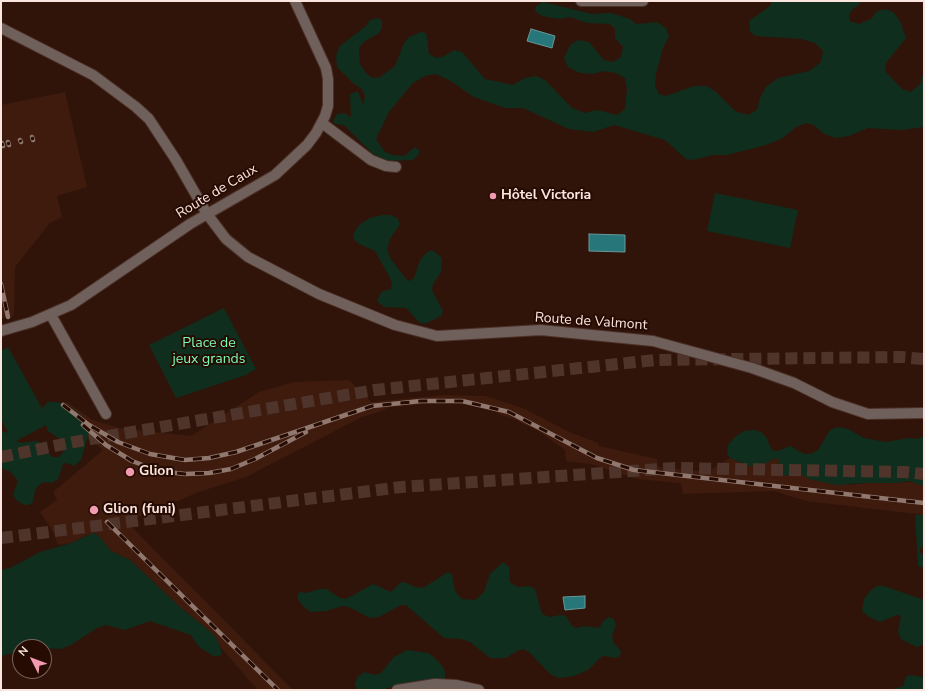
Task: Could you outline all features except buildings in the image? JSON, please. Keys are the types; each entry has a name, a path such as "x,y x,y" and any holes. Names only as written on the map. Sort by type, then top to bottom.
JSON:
{"street":[{"name":"Route de Caux","path":"1,331 22,326 51,315 71,305 207,214 255,187 286,165 307,145 322,123 328,106 326,68 295,1"},
{"path":"581,1 643,1"},
{"name":"Route de Valmont","path":"1,28 93,75 140,111 149,119 176,160 207,214 226,239 248,257 319,294 395,325 437,336 541,330 653,341 752,368 794,383 832,402 868,414 924,413"},
{"path":"322,123 371,160 386,166 396,167"},
{"path":"51,315 106,414"},
{"path":"397,690 435,684 456,685 479,690"}],"shaded area":[{"path":"65,92 87,187 57,196 62,217 50,223 15,267 14,316 1,319 1,105"},
{"path":"349,380 371,402 446,395 485,396 523,408 569,432 598,443 599,446 657,459 658,467 707,472 730,458 749,466 775,458 779,460 778,468 786,476 799,473 850,485 865,483 916,482 924,486 924,515 806,501 774,491 683,494 681,483 637,479 591,464 566,461 565,450 540,432 516,420 473,404 435,403 389,407 379,412 362,417 246,477 196,493 146,515 135,517 128,523 293,690 258,690 221,648 213,634 180,607 130,560 111,551 98,535 87,535 71,543 58,545 53,532 40,512 57,500 53,492 103,450 87,438 58,407 67,402 93,420 119,428 191,436 259,392 294,382"}],"green space":[{"path":"772,1 861,1 860,4 849,14 850,21 859,24 871,19 877,11 886,9 894,13 900,21 906,38 886,63 885,71 902,89 911,92 920,84 924,71 924,127 901,130 868,128 849,136 836,138 824,134 815,126 807,123 796,127 783,138 766,145 727,155 713,155 693,160 686,159 665,140 614,125 593,132 569,129 523,108 505,108 474,97 449,80 436,74 425,76 413,83 389,112 376,139 385,152 393,155 404,156 415,147 419,150 419,154 413,160 388,161 373,154 344,125 335,124 333,121 337,114 344,113 351,117 350,94 358,91 363,105 365,96 362,89 353,83 337,67 336,56 340,46 366,26 370,20 377,18 382,20 382,29 378,34 365,41 359,47 360,64 366,73 372,78 380,77 395,66 404,43 409,37 421,32 426,33 429,54 436,58 444,56 454,50 462,52 485,79 513,85 525,78 536,76 545,80 572,108 585,113 597,110 617,115 625,109 627,89 625,78 616,73 604,71 592,74 580,73 568,67 564,58 570,45 578,40 589,42 604,60 613,62 621,57 623,47 615,38 615,29 610,24 587,23 570,17 559,19 542,16 535,11 536,6 543,2 592,14 611,13 630,19 636,24 657,22 666,28 669,36 663,48 656,74 655,86 659,94 666,96 694,86 706,86 715,91 735,111 748,115 757,110 760,98 766,87 778,78 809,71 821,62 823,51 815,43 802,39 755,36 750,31 749,21 770,6"},
{"path":"715,193 798,210 790,248 707,231"},
{"path":"390,215 397,218 400,224 390,239 387,250 391,259 406,279 409,281 414,278 420,260 427,252 432,250 442,258 441,272 433,284 432,290 443,311 441,316 422,324 406,308 384,307 377,301 381,292 391,289 392,284 390,278 375,251 359,244 353,238 359,225 370,218"},
{"name":"Place de jeux grands","path":"224,308 256,369 246,375 176,398 149,345"},
{"path":"8,347 43,410 43,407 48,402 57,402 70,407 83,417 90,429 81,460 74,466 67,463 63,464 58,479 52,483 44,482 40,484 35,490 33,502 29,505 25,505 16,500 13,495 18,481 11,472 1,468 1,431 8,433 1,419 1,351","holes":["46,425 48,431 60,439 63,453 58,457 52,457 48,453 43,443 36,441 21,443 16,441"]},
{"path":"837,427 848,429 864,438 886,442 909,438 917,439 924,436 924,486 909,481 897,483 836,485 809,479 799,473 786,476 782,474 778,468 779,460 775,458 761,466 749,466 730,458 727,454 728,445 735,437 744,431 754,430 761,432 766,437 772,450 778,451 790,446 804,454 813,453 818,450 830,430"},
{"path":"915,515 924,515 924,546 920,549 920,552 924,556 924,568 918,566"},
{"path":"93,533 98,535 111,551 130,560 180,607 213,634 218,641 222,654 219,656 213,656 198,646 191,635 150,621 125,630 106,625 97,628 71,645 61,649 52,649 52,639 12,639 12,653 1,656 1,570 10,568 40,552 71,543"},
{"path":"503,562 509,567 510,582 518,587 529,586 535,589 542,614 550,617 560,615 566,616 572,626 576,628 584,626 599,628 604,620 609,617 614,619 616,625 612,635 613,642 621,651 620,656 615,658 605,656 601,657 588,670 574,676 559,678 550,674 529,652 523,649 506,658 490,658 470,642 461,639 444,638 406,605 401,605 379,617 370,618 349,607 343,606 326,611 310,612 297,598 298,594 301,592 306,593 326,589 340,598 346,599 373,584 391,592 400,583 404,582 415,587 423,588 448,572 452,574 454,588 458,595 462,599 475,600 484,592 490,574"},
{"path":"877,586 884,586 924,600 924,644 917,647 901,639 898,632 901,616 897,615 880,622 869,617 862,611 864,599 871,590"},
{"path":"407,650 428,653 435,658 443,667 445,672 445,690 429,690 425,688 398,685 381,690 357,689 355,684 357,677 365,672 374,675 381,673 394,657"},
{"path":"909,675 924,677 923,690 889,690 903,686 906,677"}],"water":[{"path":"531,29 555,36 552,48 527,41"},
{"path":"589,234 625,235 625,252 589,251"},
{"path":"585,596 585,608 565,610 563,597"}],"tunnel":[{"path":"1,457 74,442 375,390 655,360 901,357 924,359"},
{"path":"1,538 401,487 675,468 904,472 924,474"}],"railway":[{"path":"1,284 8,317"},
{"path":"63,405 89,425 118,442 150,454 185,460 209,458 236,452 372,406 421,401 462,401 509,412 597,458 634,470 924,503"},
{"path":"83,425 106,445 132,461 159,471 185,474 209,473 231,469 255,459 306,432"},
{"path":"107,522 278,690"}],"place":[{"name":"Hôtel Victoria","path":"493,196"},
{"name":"Glion","path":"130,472"},
{"name":"Glion (funi)","path":"94,510"}]}
